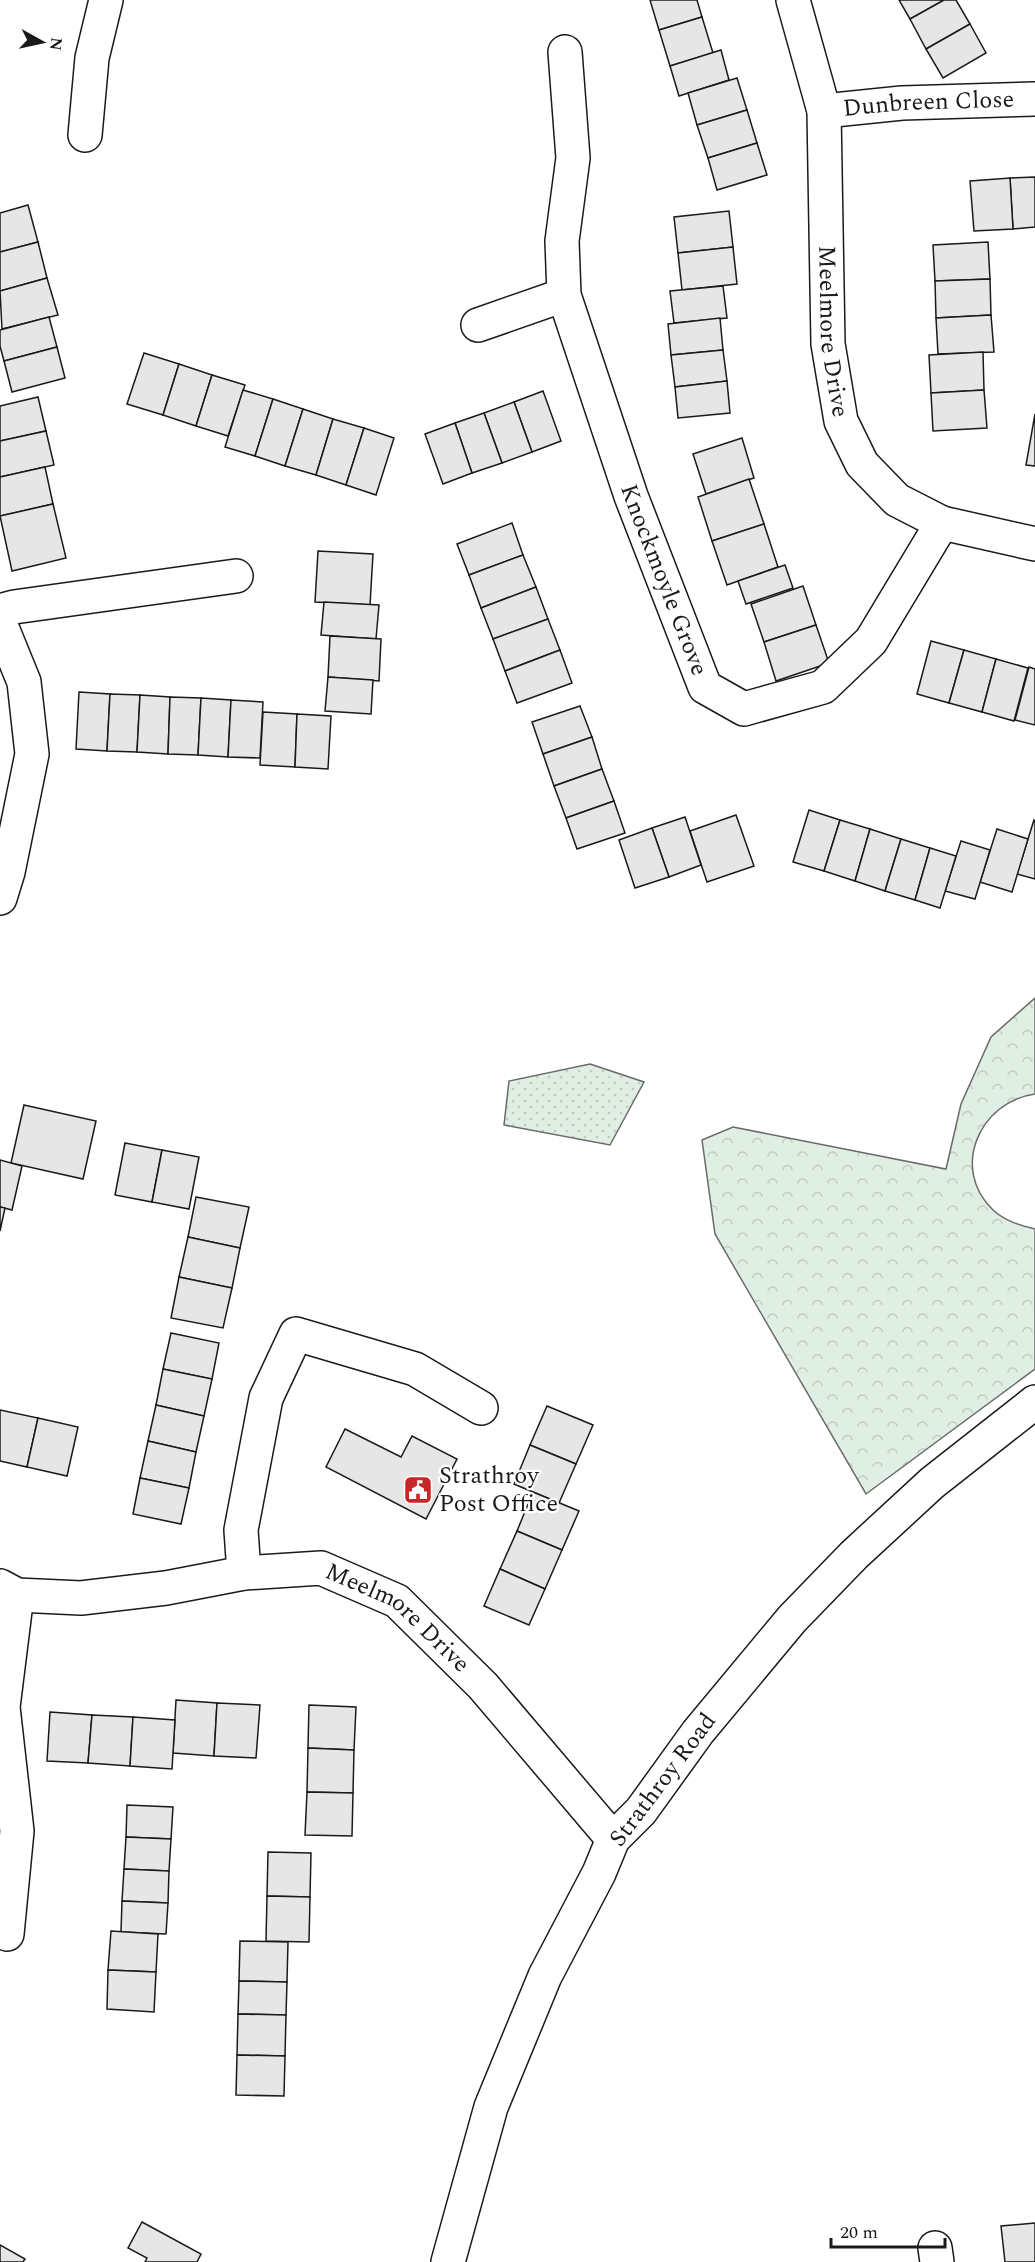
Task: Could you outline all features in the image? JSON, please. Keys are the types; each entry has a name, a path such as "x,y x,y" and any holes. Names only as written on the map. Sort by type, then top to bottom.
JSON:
{"street":[{"path":"85,135 92,58 106,0"},
{"name":"Meelmore Drive","path":"794,0 824,111 828,344 841,421 862,464 897,500 942,523 1035,544"},
{"name":"Knockmoyle Grove","path":"565,52 573,158 562,242 564,295 631,496 705,687 744,709 823,687 871,641 942,523"},
{"name":"Dunbreen Close","path":"824,111 902,103 1035,99"},
{"path":"478,325 564,295"},
{"path":"0,611 14,607 236,576"},
{"path":"0,623 24,682 32,754 8,873 0,898"},
{"path":"244,1573 241,1530 266,1398 296,1334 415,1369 482,1408"},
{"name":"Strathroy Road","path":"448,2262 495,2097 545,1976 613,1839 641,1811 698,1732 792,1619 854,1555 932,1483 1035,1402"},
{"name":"Meelmore Drive","path":"9,1591 81,1598 166,1588 244,1573 321,1568 397,1601 483,1686 613,1839"},
{"path":"7,1934 17,1831 3,1707 9,1591"}],"green space":[{"path":"1035,998 1035,1094 1015,1100 999,1110 986,1123 977,1140 973,1157 974,1176 980,1194 993,1210 1012,1222 1035,1229 1035,1369 866,1494 715,1234 702,1140 733,1127 946,1169 961,1104 991,1037"},
{"path":"590,1064 644,1082 610,1145 504,1125 509,1081"}],"building":[{"path":"650,0 697,0 702,17 659,30"},
{"path":"899,0 944,0 910,19"},
{"path":"944,0 956,0 970,24 926,49 910,19"},
{"path":"702,17 713,53 670,66 659,30"},
{"path":"970,24 986,53 943,78 926,49"},
{"path":"721,50 729,80 679,96 670,66"},
{"path":"737,78 747,110 697,125 688,93"},
{"path":"747,110 757,143 708,158 697,125"},
{"path":"757,143 767,175 717,190 708,158"},
{"path":"1035,177 1035,227 1013,229 1010,178"},
{"path":"1010,178 1013,229 974,231 970,181"},
{"path":"28,205 38,242 0,252 0,213"},
{"path":"729,211 733,247 678,253 674,217"},
{"path":"38,242 47,278 0,291 0,252"},
{"path":"988,242 990,279 935,281 933,245"},
{"path":"733,247 737,284 682,290 678,253"},
{"path":"47,278 58,315 2,329 0,291"},
{"path":"990,279 991,315 936,318 935,281"},
{"path":"723,286 727,318 674,323 670,291"},
{"path":"991,315 994,352 938,354 936,318"},
{"path":"49,317 57,347 4,361 0,346 0,330"},
{"path":"720,318 723,350 671,355 668,324"},
{"path":"57,347 65,378 12,392 4,361"},
{"path":"723,350 727,381 675,387 671,355"},
{"path":"983,352 984,390 931,393 929,355"},
{"path":"144,353 179,364 163,415 127,404"},
{"path":"179,364 212,375 196,426 163,415"},
{"path":"212,375 245,385 228,436 196,426"},
{"path":"727,381 730,413 678,418 675,387"},
{"path":"243,390 273,399 255,456 225,447"},
{"path":"984,390 987,428 933,431 931,393"},
{"path":"543,391 561,441 532,452 514,402"},
{"path":"38,397 46,431 0,441 0,406"},
{"path":"273,399 303,409 285,466 255,456"},
{"path":"514,402 532,452 502,463 484,413"},
{"path":"303,409 333,419 316,475 285,466"},
{"path":"484,413 502,463 472,473 455,423"},
{"path":"1035,414 1035,466 1026,465"},
{"path":"333,419 364,428 346,485 316,475"},
{"path":"455,423 472,473 443,484 425,434"},
{"path":"364,428 394,438 376,495 346,485"},
{"path":"46,431 54,465 0,477 0,441"},
{"path":"742,438 754,478 706,494 693,454"},
{"path":"45,467 53,504 0,516 0,477"},
{"path":"749,479 764,524 712,541 698,497"},
{"path":"53,504 66,558 12,571 0,516"},
{"path":"512,523 523,555 469,575 457,544"},
{"path":"764,524 778,567 727,585 712,541"},
{"path":"318,551 373,554 370,605 315,602"},
{"path":"523,555 536,587 481,608 469,575"},
{"path":"785,565 793,588 746,604 738,581"},
{"path":"803,586 816,625 764,642 751,604"},
{"path":"536,587 548,619 493,639 481,608"},
{"path":"324,602 379,605 376,639 321,635"},
{"path":"548,619 560,650 505,671 493,639"},
{"path":"816,625 829,663 776,681 764,642"},
{"path":"330,636 381,639 379,681 328,677"},
{"path":"931,641 964,650 949,703 917,694"},
{"path":"560,650 572,683 517,703 505,671"},
{"path":"964,650 996,659 982,712 949,703"},
{"path":"996,659 1028,668 1014,721 982,712"},
{"path":"1029,667 1035,669 1035,725 1015,720"},
{"path":"328,677 373,680 371,714 325,711"},
{"path":"79,692 110,694 107,751 76,749"},
{"path":"110,694 140,695 137,752 107,751"},
{"path":"140,695 170,697 168,754 137,752"},
{"path":"170,697 201,698 198,755 168,754"},
{"path":"201,698 231,700 228,757 198,755"},
{"path":"231,700 263,702 260,758 228,757"},
{"path":"580,706 592,737 543,754 532,722"},
{"path":"263,712 297,714 295,767 260,765"},
{"path":"297,714 331,716 328,769 295,767"},
{"path":"592,737 602,769 554,786 543,754"},
{"path":"602,769 614,801 566,818 554,786"},
{"path":"614,801 625,833 577,849 566,818"},
{"path":"809,810 840,820 824,871 793,862"},
{"path":"736,815 754,866 707,882 690,831"},
{"path":"685,817 701,865 669,877 652,828"},
{"path":"840,820 870,829 855,881 824,871"},
{"path":"1035,821 1035,879 1017,874"},
{"path":"652,828 669,877 635,888 619,840"},
{"path":"870,829 901,839 885,891 855,881"},
{"path":"997,829 1028,839 1012,892 980,882"},
{"path":"901,839 930,848 915,900 885,891"},
{"path":"961,841 990,850 975,899 945,891"},
{"path":"930,848 956,856 940,908 915,900"},
{"path":"24,1105 96,1121 83,1179 11,1163"},
{"path":"125,1143 162,1150 152,1202 115,1195"},
{"path":"162,1150 199,1157 189,1209 152,1202"},
{"path":"0,1160 22,1166 12,1210 0,1207"},
{"path":"196,1197 249,1207 240,1248 188,1237"},
{"path":"0,1207 5,1208 0,1231"},
{"path":"188,1237 240,1248 232,1288 179,1277"},
{"path":"179,1277 232,1288 223,1328 171,1318"},
{"path":"171,1333 219,1343 212,1379 163,1369"},
{"path":"163,1369 212,1379 204,1416 156,1405"},
{"path":"156,1405 204,1416 196,1452 148,1441"},
{"path":"547,1406 593,1425 576,1464 530,1445"},
{"path":"0,1410 38,1418 27,1467 0,1461"},
{"path":"38,1418 78,1427 67,1476 27,1467"},
{"path":"345,1429 401,1457 412,1436 457,1459 426,1519 326,1467"},
{"path":"148,1441 196,1452 189,1488 140,1478"},
{"path":"530,1445 576,1464 559,1503 514,1484"},
{"path":"140,1478 189,1488 181,1524 133,1514"},
{"path":"533,1492 579,1511 562,1550 517,1531"},
{"path":"517,1531 562,1550 545,1589 500,1569"},
{"path":"500,1569 545,1589 529,1625 484,1606"},
{"path":"176,1700 217,1703 214,1756 173,1753"},
{"path":"217,1703 260,1705 256,1758 214,1756"},
{"path":"309,1705 356,1707 354,1750 308,1748"},
{"path":"50,1712 92,1715 88,1763 47,1761"},
{"path":"92,1715 133,1717 130,1766 88,1763"},
{"path":"133,1717 175,1720 172,1769 130,1766"},
{"path":"308,1748 354,1750 353,1793 307,1792"},
{"path":"307,1792 353,1793 352,1836 305,1835"},
{"path":"127,1805 173,1807 171,1839 126,1837"},
{"path":"126,1837 171,1839 169,1871 124,1869"},
{"path":"268,1852 311,1853 310,1897 267,1896"},
{"path":"124,1869 169,1871 168,1903 122,1901"},
{"path":"267,1896 310,1897 309,1942 266,1941"},
{"path":"122,1901 168,1903 166,1934 121,1932"},
{"path":"111,1931 158,1934 156,1972 108,1970"},
{"path":"240,1941 288,1942 287,1982 239,1981"},
{"path":"108,1970 156,1972 154,2012 107,2009"},
{"path":"239,1981 287,1982 286,2015 238,2014"},
{"path":"238,2014 286,2015 285,2056 237,2055"},
{"path":"237,2055 285,2056 284,2096 236,2095"},
{"path":"142,2222 201,2254 197,2262 145,2262 147,2258 128,2248"},
{"path":"1035,2223 1035,2262 1005,2262 1001,2226"},
{"path":"0,2245 25,2259 23,2262 0,2262"}],"place":[{"name":"Strathroy Post Office","path":"418,1490"}]}
